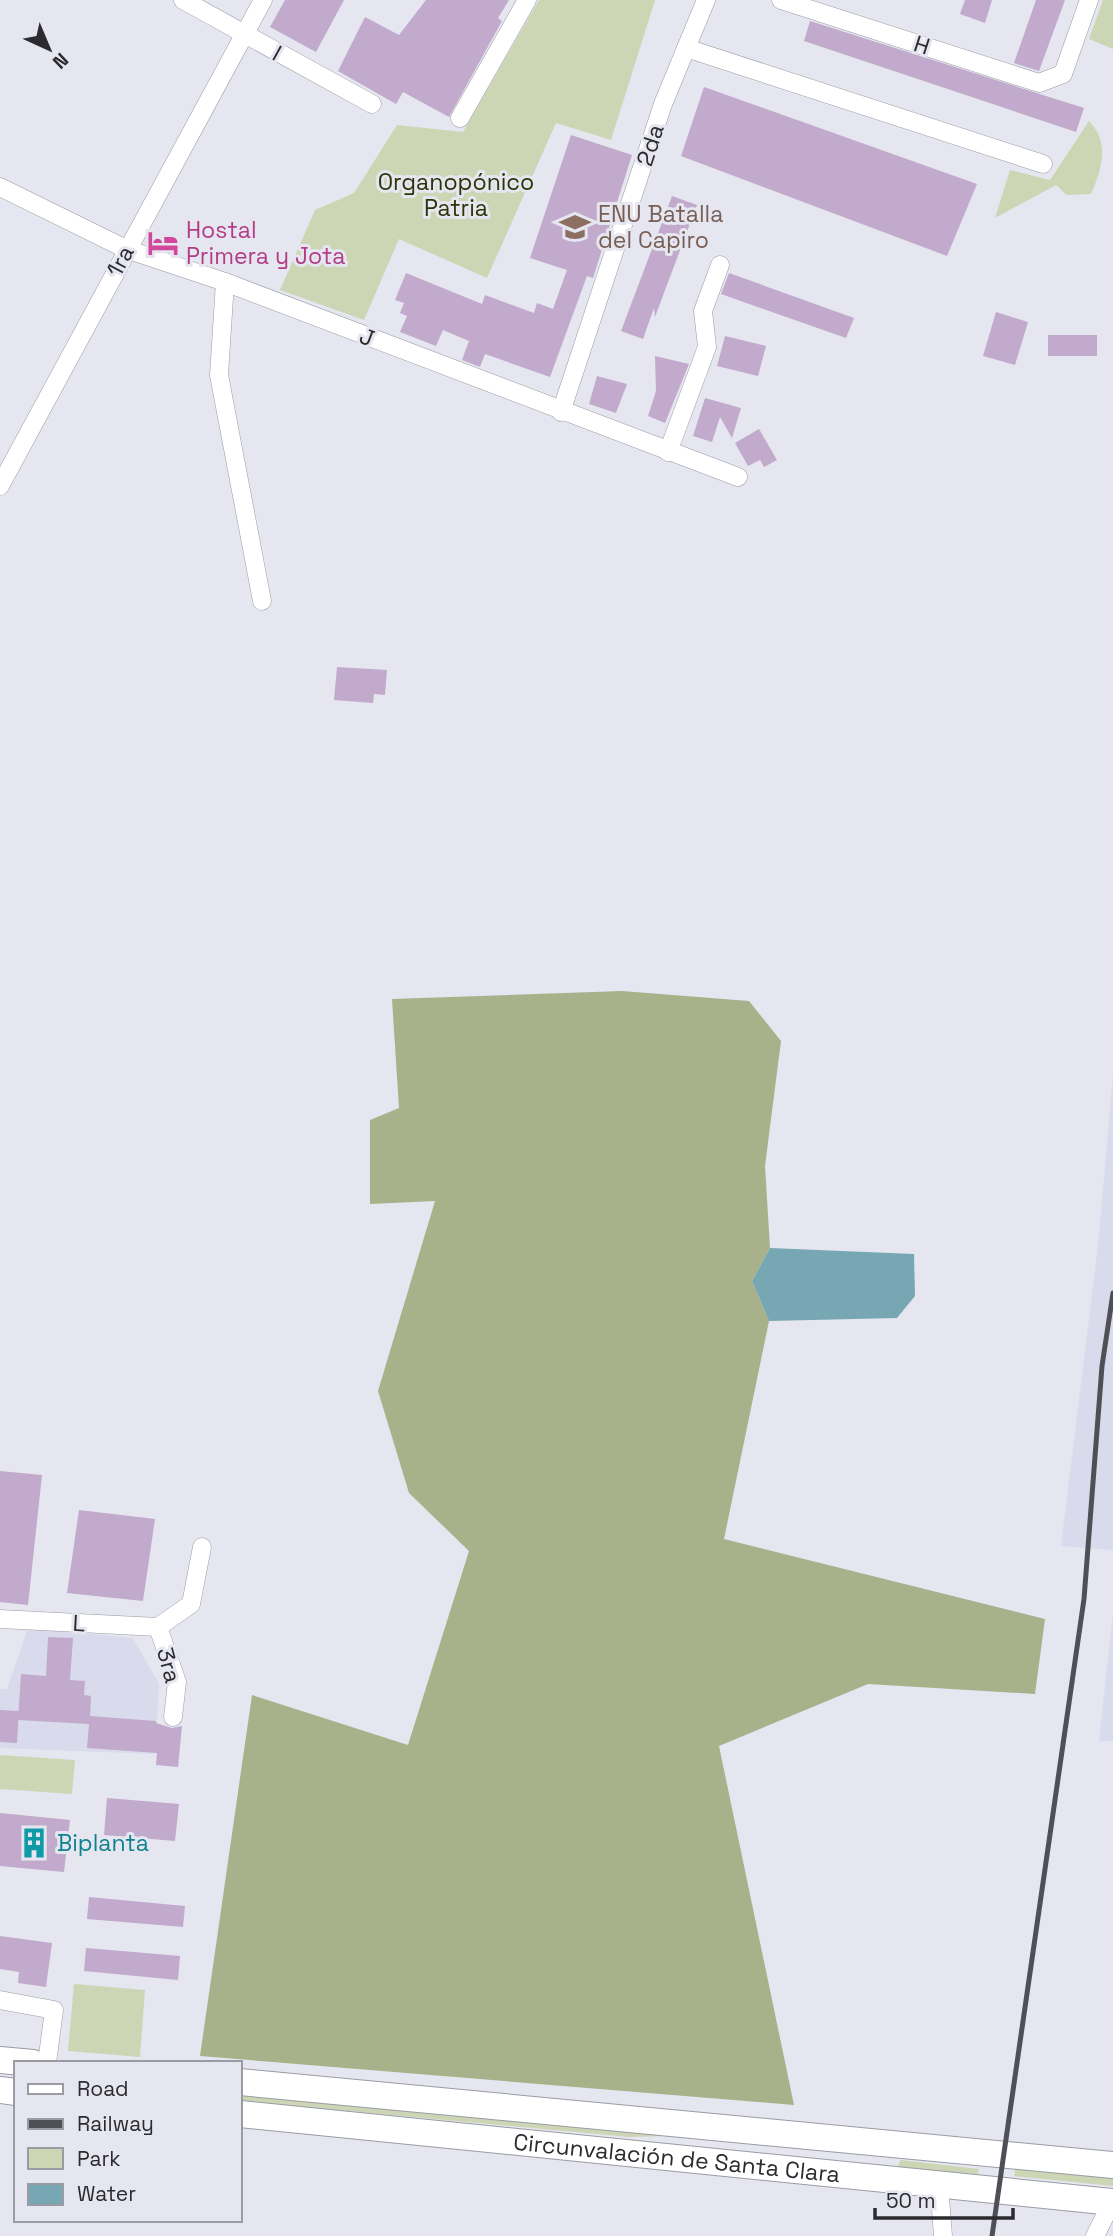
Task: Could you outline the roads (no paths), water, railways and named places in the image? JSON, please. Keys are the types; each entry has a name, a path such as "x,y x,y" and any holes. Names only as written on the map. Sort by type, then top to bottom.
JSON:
{"highway":[{"name":"Circunvalación de Santa Clara","path":"242,2082 1113,2165"},
{"name":"Circunvalación de Santa Clara","path":"242,2114 1113,2202"},
{"path":"816,2172 831,2159 832,2147 824,2138"}],"street":[{"name":"I","path":"183,0 372,104"},
{"name":"1ra","path":"0,486 263,0"},
{"path":"460,118 527,0"},
{"name":"2da","path":"561,412 663,104 706,0"},
{"name":"H","path":"780,0 1039,83 1063,74 1089,0"},
{"path":"686,48 1044,164"},
{"name":"J","path":"0,187 126,249 225,282 561,412 738,477"},
{"path":"668,452 708,347 703,311 720,265"},
{"path":"225,282 219,375 262,601"},
{"name":"3ra","path":"173,1717 177,1682 158,1628 191,1604 202,1547"},
{"name":"L","path":"0,1619 158,1628"},
{"path":"0,2000 54,2010 47,2061"},
{"path":"939,2184 943,2236"},
{"path":"1095,2236 1113,2202"}],"water":[{"path":"770,1248 914,1254 915,1296 897,1318 769,1321 752,1281"}],"railway":[{"path":"992,2236 1084,1599 1102,1366 1113,1293"}],"place":[{"name":"ENU Batalla del Capiro","path":"575,227"},
{"name":"Hostal Primera y Jota","path":"163,243"},
{"name":"Biplanta","path":"34,1843"}],"park label":[{"name":"Organopónico Patria","path":"456,195"}]}
